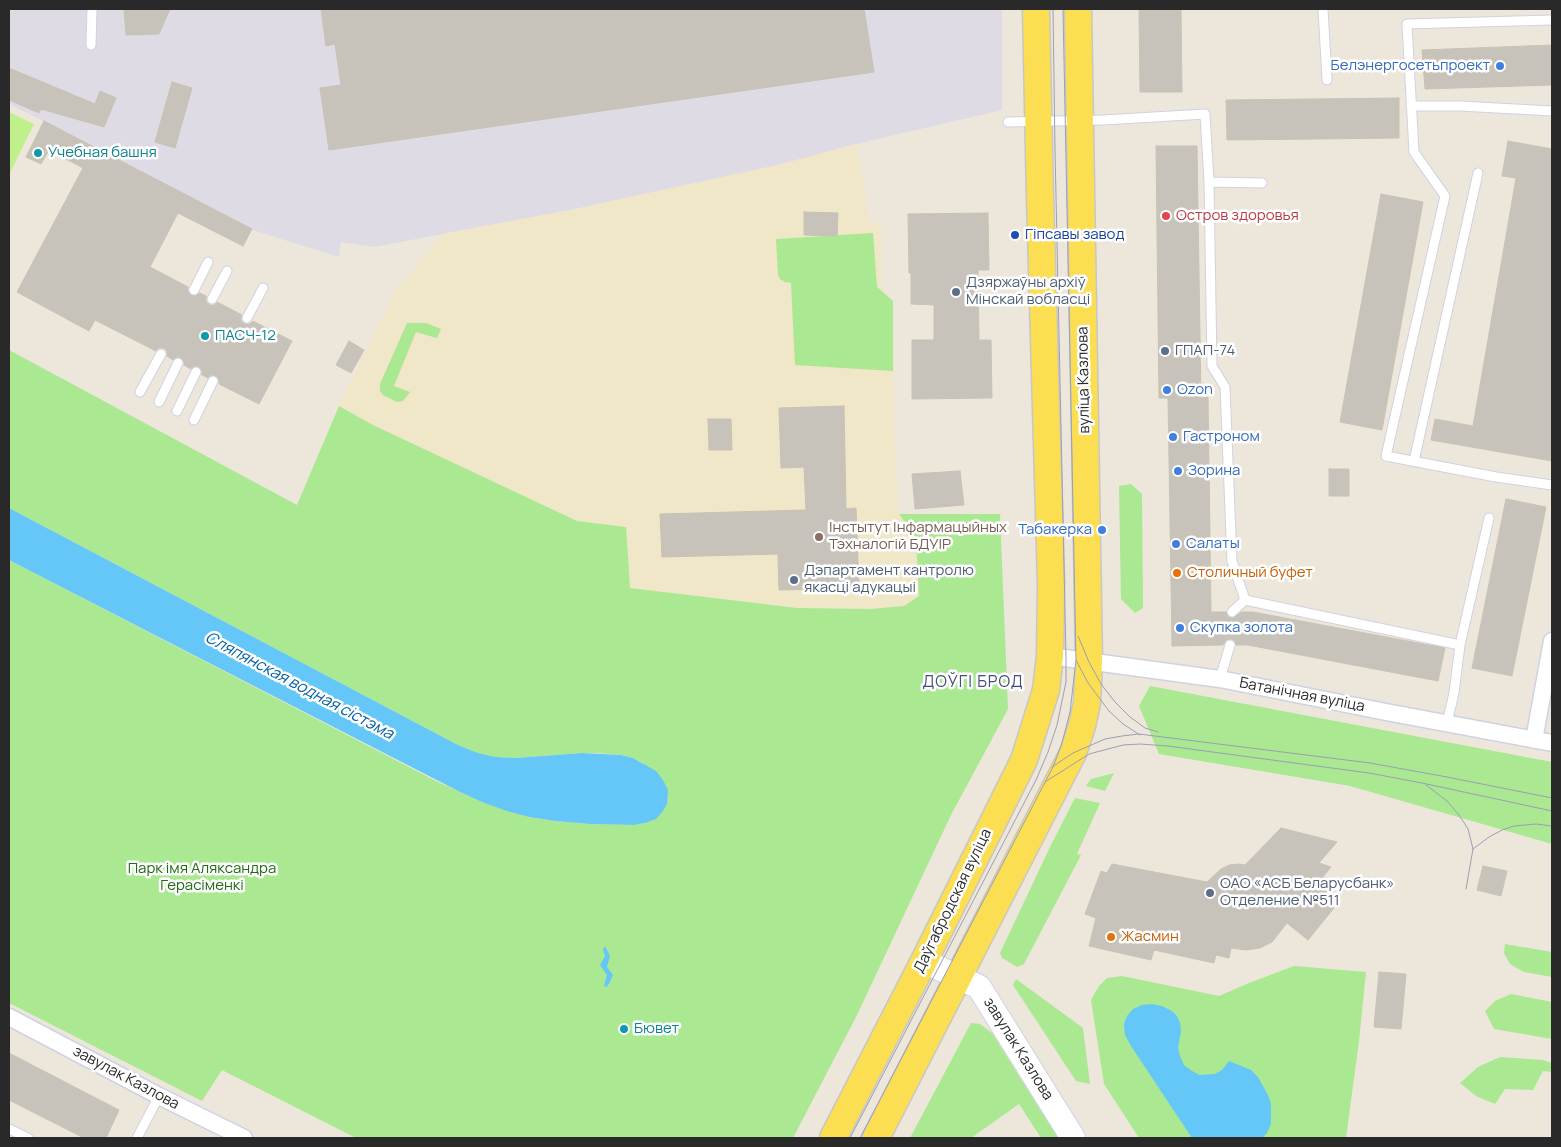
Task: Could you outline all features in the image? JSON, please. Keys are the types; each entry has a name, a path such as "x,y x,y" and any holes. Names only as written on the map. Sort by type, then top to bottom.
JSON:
{"main road":[{"path":"1036,9 1051,584 1050,656"},
{"name":"вуліца Казлова","path":"1078,9 1089,662"},
{"name":"Даўгабродская вуліца","path":"833,1138 1024,760 1046,690 1050,656"},
{"path":"876,1138 1073,753 1082,726 1087,702 1089,662"},
{"name":"завулак Казлова","path":"924,961 979,987 1073,1138"}],"street":[{"path":"1534,740 1552,641"},
{"name":"Батанічная вуліца","path":"1050,656 1220,679 1552,743"},
{"name":"завулак Казлова","path":"9,1017 159,1096 244,1138"}],"lane":[{"path":"91,45 92,9"},
{"path":"1323,9 1327,80"},
{"path":"1552,20 1407,24 1414,152 1445,196 1386,456 1552,486"},
{"path":"1411,106 1460,106 1552,111"},
{"path":"1008,122 1205,114 1209,182 1212,366 1224,387 1232,560 1245,600"},
{"path":"1414,461 1478,173"},
{"path":"1209,182 1262,183"},
{"path":"194,290 208,262"},
{"path":"212,300 227,271"},
{"path":"247,318 263,288"},
{"path":"140,392 161,354"},
{"path":"159,402 178,363"},
{"path":"177,411 196,372"},
{"path":"194,420 213,381"},
{"path":"1447,723 1454,693 1460,645 1489,518"},
{"path":"1232,612 1245,600"},
{"path":"1245,600 1460,645"},
{"path":"1220,679 1230,645"},
{"path":"137,1138 159,1096"},
{"path":"9,1129 28,1138"}],"shaded area":[{"path":"9,9 1002,9 1002,110 856,144 778,165 575,209 374,247 341,242 339,257 256,231 9,104"},
{"path":"856,144 866,194 868,221 881,226 882,288 893,301 894,426 899,514 916,538 919,596 904,606 870,609 797,608 629,588 625,527 577,521 373,425 339,406 395,293 442,234 575,209 778,165"}],"green space":[{"path":"9,112 34,124 9,175"},
{"path":"873,233 877,287 893,301 893,371 795,365 791,283 780,279 778,274 776,239"},
{"path":"407,323 426,323 441,329 437,338 416,332 394,386 410,392 403,401 397,402 383,395 380,391 380,384"},
{"name":"Парк імя Аляксандра Герасіменкі","path":"9,350 297,505 339,406 373,425 577,521 626,527 630,588 797,608 870,609 904,606 919,596 916,538 899,514 1000,514 1008,709 951,815 857,1015 793,1138 356,1138 222,1070 202,1101 9,1003 9,560 436,781 482,802 529,817 555,821 634,825 645,823 643,763 633,758 596,753 516,758 496,757 478,753 458,745 9,508"},
{"path":"1131,484 1142,494 1143,608 1135,613 1121,599 1119,486"},
{"path":"1150,686 1552,762 1552,844 1350,786 1159,754 1139,706"},
{"path":"1114,773 1105,791 1086,786 1091,779"},
{"path":"1075,798 1100,803 1077,854 1081,855 1024,964 1017,967 1002,958 1000,953"},
{"path":"1505,944 1552,952 1552,977 1524,972 1510,964 1504,953"},
{"path":"1294,966 1366,972 1346,1138 1139,1138 1104,1084 1091,1000 1099,986 1107,978 1122,976 1219,996"},
{"path":"1016,979 1083,1028 1090,1084 1076,1081 1013,985"},
{"path":"1511,994 1552,1002 1552,1039 1494,1029 1485,1011 1495,1001"},
{"path":"971,1023 980,1024 992,1033 1058,1138 1041,1138 1019,1104 971,1138 910,1138"},
{"path":"1500,1057 1543,1060 1552,1063 1552,1072 1543,1071 1533,1090 1505,1089 1495,1104 1476,1096 1460,1083 1478,1067"}],"water":[{"name":"Сляпянская водная сістэма","path":"9,508 458,745 478,753 496,757 516,758 582,753 621,755 633,758 656,771 663,780 668,790 667,804 656,819 634,825 555,821 529,817 482,802 9,560"},
{"path":"605,946 610,956 607,967 613,975 606,987 604,986 607,975 600,965 605,956 603,949"},
{"path":"1142,1005 1162,1006 1177,1016 1181,1031 1178,1048 1180,1056 1184,1065 1192,1071 1200,1075 1215,1074 1222,1070 1229,1061 1251,1070 1258,1077 1271,1104 1271,1124 1267,1133 1262,1138 1192,1138 1125,1035 1124,1024 1127,1016 1133,1009"}],"building":[{"path":"124,9 170,9 159,34 126,35"},
{"path":"321,9 864,9 874,72 329,150 320,88 341,85 335,44 326,46"},
{"path":"1139,9 1181,9 1182,92 1140,92"},
{"path":"1552,45 1552,85 1425,89 1422,50"},
{"path":"9,68 95,104 100,91 116,98 104,127 41,109 39,113 9,100"},
{"path":"172,82 192,88 175,148 155,142"},
{"path":"1399,98 1399,138 1227,140 1226,100"},
{"path":"44,121 252,229 243,246 178,213 150,267 188,287 191,295 195,296 200,293 206,296 206,302 210,305 215,305 217,302 242,315 241,321 245,324 250,324 253,321 292,341 259,404 219,384 216,376 212,375 208,378 202,375 199,367 195,366 191,369 184,365 181,358 177,357 173,360 167,356 167,351 164,348 158,348 156,351 95,320 89,331 17,292 83,168 49,150 41,164 26,157"},
{"path":"1508,141 1552,149 1552,461 1431,440 1435,419 1473,426 1516,178 1502,176"},
{"path":"1156,146 1197,146 1201,398 1208,397 1211,612 1226,612 1228,617 1233,618 1241,612 1253,612 1445,648 1438,681 1248,645 1236,645 1235,641 1231,639 1226,640 1223,645 1172,646 1168,398 1159,398"},
{"path":"1381,194 1423,202 1382,430 1340,422"},
{"path":"804,212 838,213 837,236 804,235"},
{"name":"Дзяржаўны архіў Мінскай вобласці","path":"988,213 989,270 978,270 979,340 991,340 992,398 912,399 912,340 934,340 934,305 911,304 908,214"},
{"path":"349,341 364,350 351,373 336,365"},
{"path":"844,406 846,509 856,508 859,588 779,590 778,554 662,557 660,514 806,510 804,467 781,468 779,408"},
{"path":"708,419 731,419 732,450 709,450"},
{"path":"1329,469 1349,469 1349,496 1329,496"},
{"path":"960,471 964,505 915,509 912,474"},
{"path":"1506,499 1546,507 1512,676 1472,668"},
{"name":"ОАО «АСБ Беларусбанк» Отделение №511","path":"1281,828 1337,842 1319,863 1331,867 1323,877 1334,886 1323,899 1334,908 1308,940 1287,923 1272,942 1260,948 1246,950 1231,948 1229,958 1216,955 1214,963 1154,950 1151,960 1089,946 1096,918 1085,914 1101,871 1107,873 1112,864 1207,882 1221,869 1229,865 1245,865"},
{"path":"1483,866 1507,871 1501,896 1477,890"},
{"path":"1379,972 1406,974 1401,1029 1374,1027"},
{"path":"9,1053 119,1110 106,1138 84,1138 9,1100"}],"tram line":[{"path":"850,1138 1036,780 1057,725 1066,682 1053,9"},
{"path":"860,1138 1053,767 1062,743 1070,712 1076,660 1063,9"},
{"path":"1078,636 1101,684 1115,702 1130,717 1145,728 1158,732"},
{"path":"1076,660 1088,683 1109,711 1123,724 1140,735"},
{"path":"1052,767 1073,753 1105,739 1139,734 1370,763 1552,798"},
{"path":"1045,782 1089,754 1123,745 1140,744 1168,746 1369,773 1552,811"},
{"path":"1426,785 1447,801 1468,829 1473,849 1466,889"},
{"path":"1473,849 1489,837 1514,826 1536,824 1552,826"}],"place":[{"name":"Белэнергосетьпроект","path":"1500,66"},
{"name":"Учебная башня","path":"38,153"},
{"name":"Остров здоровья","path":"1166,216"},
{"name":"Гіпсавы завод","path":"1015,235"},
{"name":"Дзяржаўны архіў Мінскай вобласці","path":"956,292"},
{"name":"ПАСЧ-12","path":"205,336"},
{"name":"ГПАП-74","path":"1165,351"},
{"name":"Ozon","path":"1167,390"},
{"name":"Гастроном","path":"1173,437"},
{"name":"Зорина","path":"1178,471"},
{"name":"Табакерка","path":"1102,530"},
{"name":"Інстытут Інфармацыйных Тэхналогій БДУІР","path":"819,537"},
{"name":"Салаты","path":"1176,544"},
{"name":"Столичный буфет","path":"1177,573"},
{"name":"Дэпартамент кантролю якасці адукацыі","path":"794,580"},
{"name":"Скупка золота","path":"1180,628"},
{"name":"ОАО «АСБ Беларусбанк» Отделение №511","path":"1210,893"},
{"name":"Жасмин","path":"1111,937"},
{"name":"Бювет","path":"624,1029"}],"district":[{"name":"ДОЎГІ БРОД","path":"973,683"}]}
